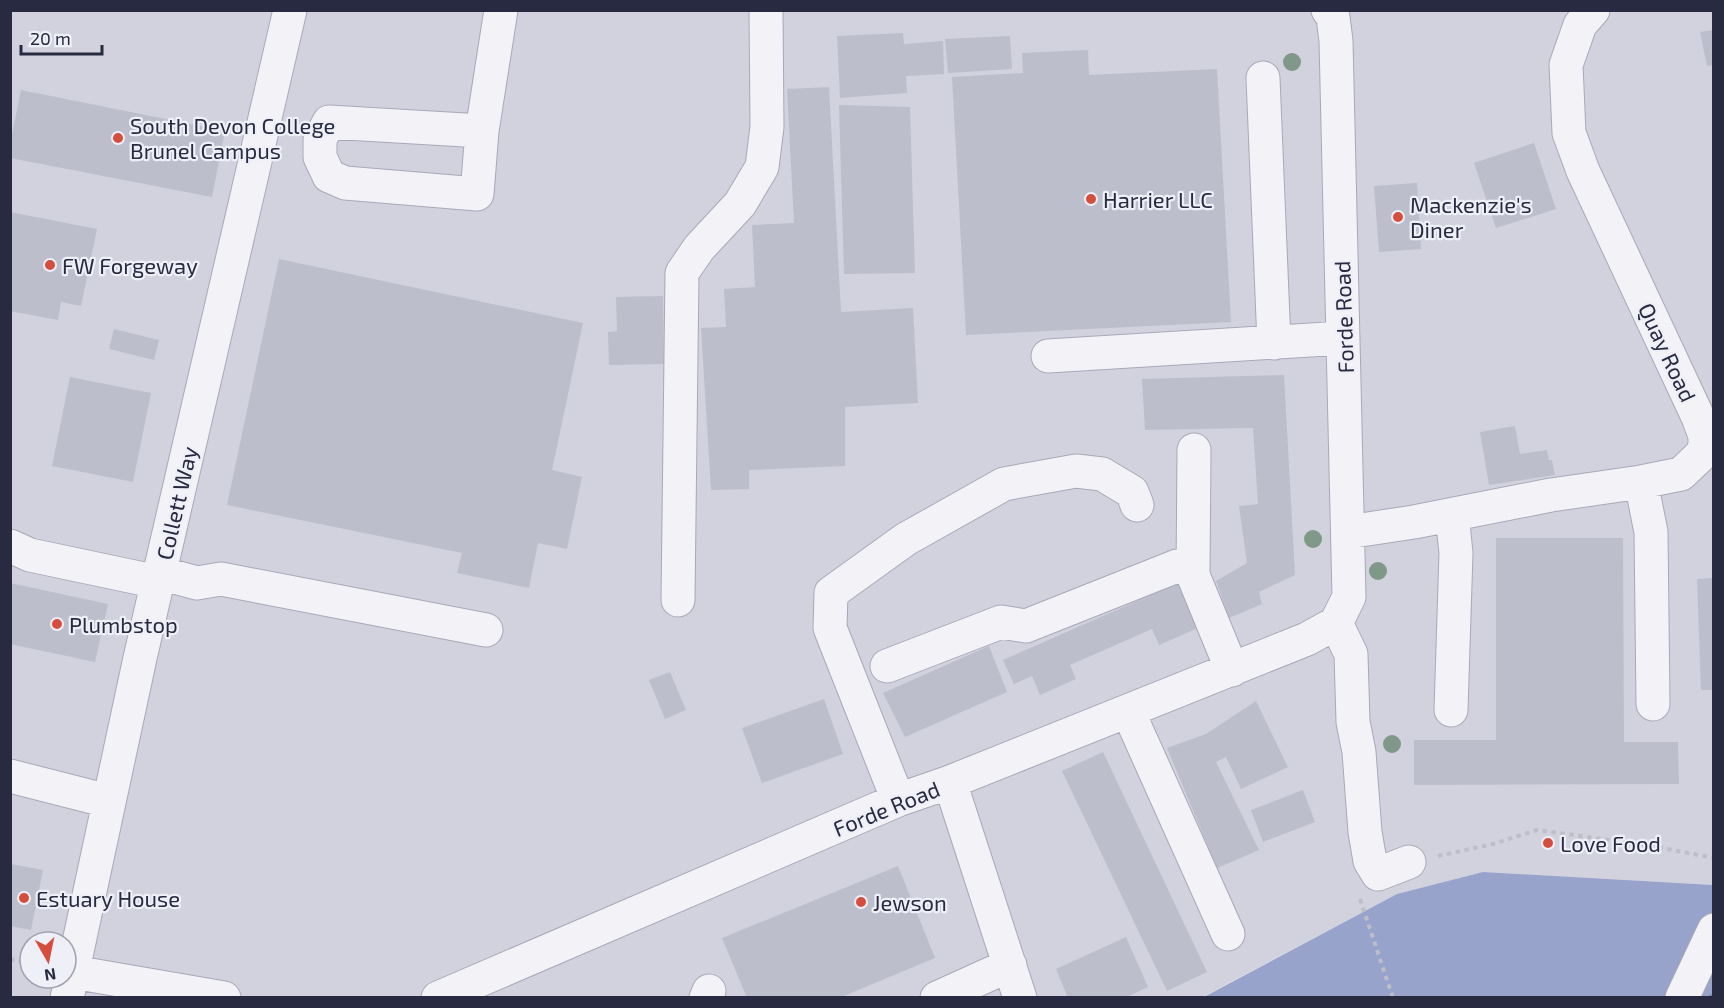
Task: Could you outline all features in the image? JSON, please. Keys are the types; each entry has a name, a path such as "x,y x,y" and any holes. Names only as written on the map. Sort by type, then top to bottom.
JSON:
{"street":[{"name":"Collett Way","path":"78,946 108,801 290,10"},
{"path":"482,131 330,122 320,139 320,157 329,176 345,183 477,194 482,131 501,10"},
{"path":"678,600 682,273 699,248 740,204 762,167 767,127 766,10"},
{"name":"Forde Road","path":"438,998 898,800 950,782 1232,670 1307,639 1336,623 1349,597 1336,41 1333,16 1328,10"},
{"name":"Quay Road","path":"1348,532 1681,474 1702,454 1706,436 1583,171 1569,133 1566,65 1580,25 1593,10"},
{"path":"1263,78 1274,343"},
{"path":"1048,356 1343,338"},
{"path":"1194,450 1193,575 1232,670"},
{"path":"898,800 830,628 831,593 906,539 1004,484 1076,471 1101,474 1132,492 1137,505"},
{"path":"1641,482 1651,532 1653,704"},
{"path":"1451,710 1456,552 1452,515"},
{"path":"10,546 30,555 159,578 197,583 221,579 486,630"},
{"path":"887,666 1000,622 1026,626 1177,566 1193,566"},
{"path":"1336,623 1351,654 1353,722 1359,752 1365,832 1370,861 1378,874 1409,862"},
{"path":"1128,711 1228,934"},
{"path":"10,776 108,801"},
{"path":"950,782 1020,998"},
{"path":"1682,998 1713,930"},
{"path":"937,998 1010,965"},
{"path":"78,986 224,998"}],"path":[{"path":"1409,862 1493,844 1537,830 1662,848 1713,858"},
{"path":"1359,897 1393,998"}],"shaded area":[{"path":"10,11 1713,11 1713,885 1483,872 1397,894 1202,997 11,997"}],"water":[{"path":"1483,872 1713,885 1713,997 1202,998 1397,894"}],"building":[{"path":"1713,30 1713,65 1707,66 1700,32"},
{"path":"903,33 904,44 943,41 944,74 906,76 907,93 840,98 837,36"},
{"path":"1010,36 1012,69 948,73 945,39"},
{"name":"Harrier LLC","path":"1088,50 1089,75 1217,69 1231,322 966,335 952,77 1023,73 1022,53"},
{"path":"829,87 841,312 913,308 918,403 845,407 845,466 749,470 749,489 711,490 701,328 726,327 724,289 755,287 752,225 794,223 787,89"},
{"name":"South Devon College Brunel Campus","path":"21,90 225,131 212,197 10,158 10,144"},
{"path":"839,105 910,107 915,273 844,274"},
{"path":"1534,143 1556,209 1496,228 1474,163"},
{"name":"Mackenzie's Diner","path":"1417,183 1421,249 1379,252 1374,186"},
{"name":"FW Forgeway","path":"10,212 97,229 81,306 61,302 58,320 10,311"},
{"path":"279,259 583,323 552,470 582,477 567,549 538,543 529,588 457,573 462,553 227,505"},
{"path":"663,296 664,364 609,365 608,332 617,331 616,297"},
{"path":"114,329 159,340 154,360 109,349"},
{"path":"1284,375 1295,575 1259,592 1262,604 1229,618 1216,581 1247,563 1239,506 1258,504 1253,428 1145,430 1142,379"},
{"path":"70,377 151,393 133,482 52,466"},
{"path":"1515,426 1520,454 1547,450 1555,475 1489,485 1480,432"},
{"path":"1496,538 1623,538 1624,742 1678,742 1679,784 1414,785 1414,740 1496,740"},
{"path":"1713,578 1713,690 1701,690 1697,579"},
{"name":"Plumbstop","path":"10,583 108,604 95,662 10,644"},
{"path":"1178,583 1198,628 1159,645 1152,629 1070,665 1076,679 1040,695 1032,676 1014,684 1003,660"},
{"path":"989,646 1007,692 905,737 883,693"},
{"path":"670,672 686,710 665,719 649,680"},
{"path":"824,699 843,754 762,783 742,728"},
{"path":"1256,701 1288,767 1241,789 1226,757 1216,762 1259,850 1217,868 1167,748 1206,734"},
{"path":"1103,752 1207,972 1167,991 1062,771"},
{"path":"1303,790 1315,822 1263,842 1251,810"},
{"name":"Estuary House","path":"10,864 43,870 31,930 10,926"},
{"name":"Jewson","path":"898,866 935,958 839,998 747,998 722,938"},
{"path":"1126,937 1148,987 1125,998 1068,998 1056,969"}],"railway":[{"path":"1711,998 1714,991"}],"place":[{"name":"South Devon College Brunel Campus","path":"118,138"},
{"name":"Harrier LLC","path":"1091,199"},
{"name":"Mackenzie's Diner","path":"1398,217"},
{"name":"FW Forgeway","path":"50,265"},
{"name":"Plumbstop","path":"57,624"},
{"name":"Love Food","path":"1548,843"},
{"name":"Estuary House","path":"24,898"},
{"name":"Jewson","path":"861,902"}]}
